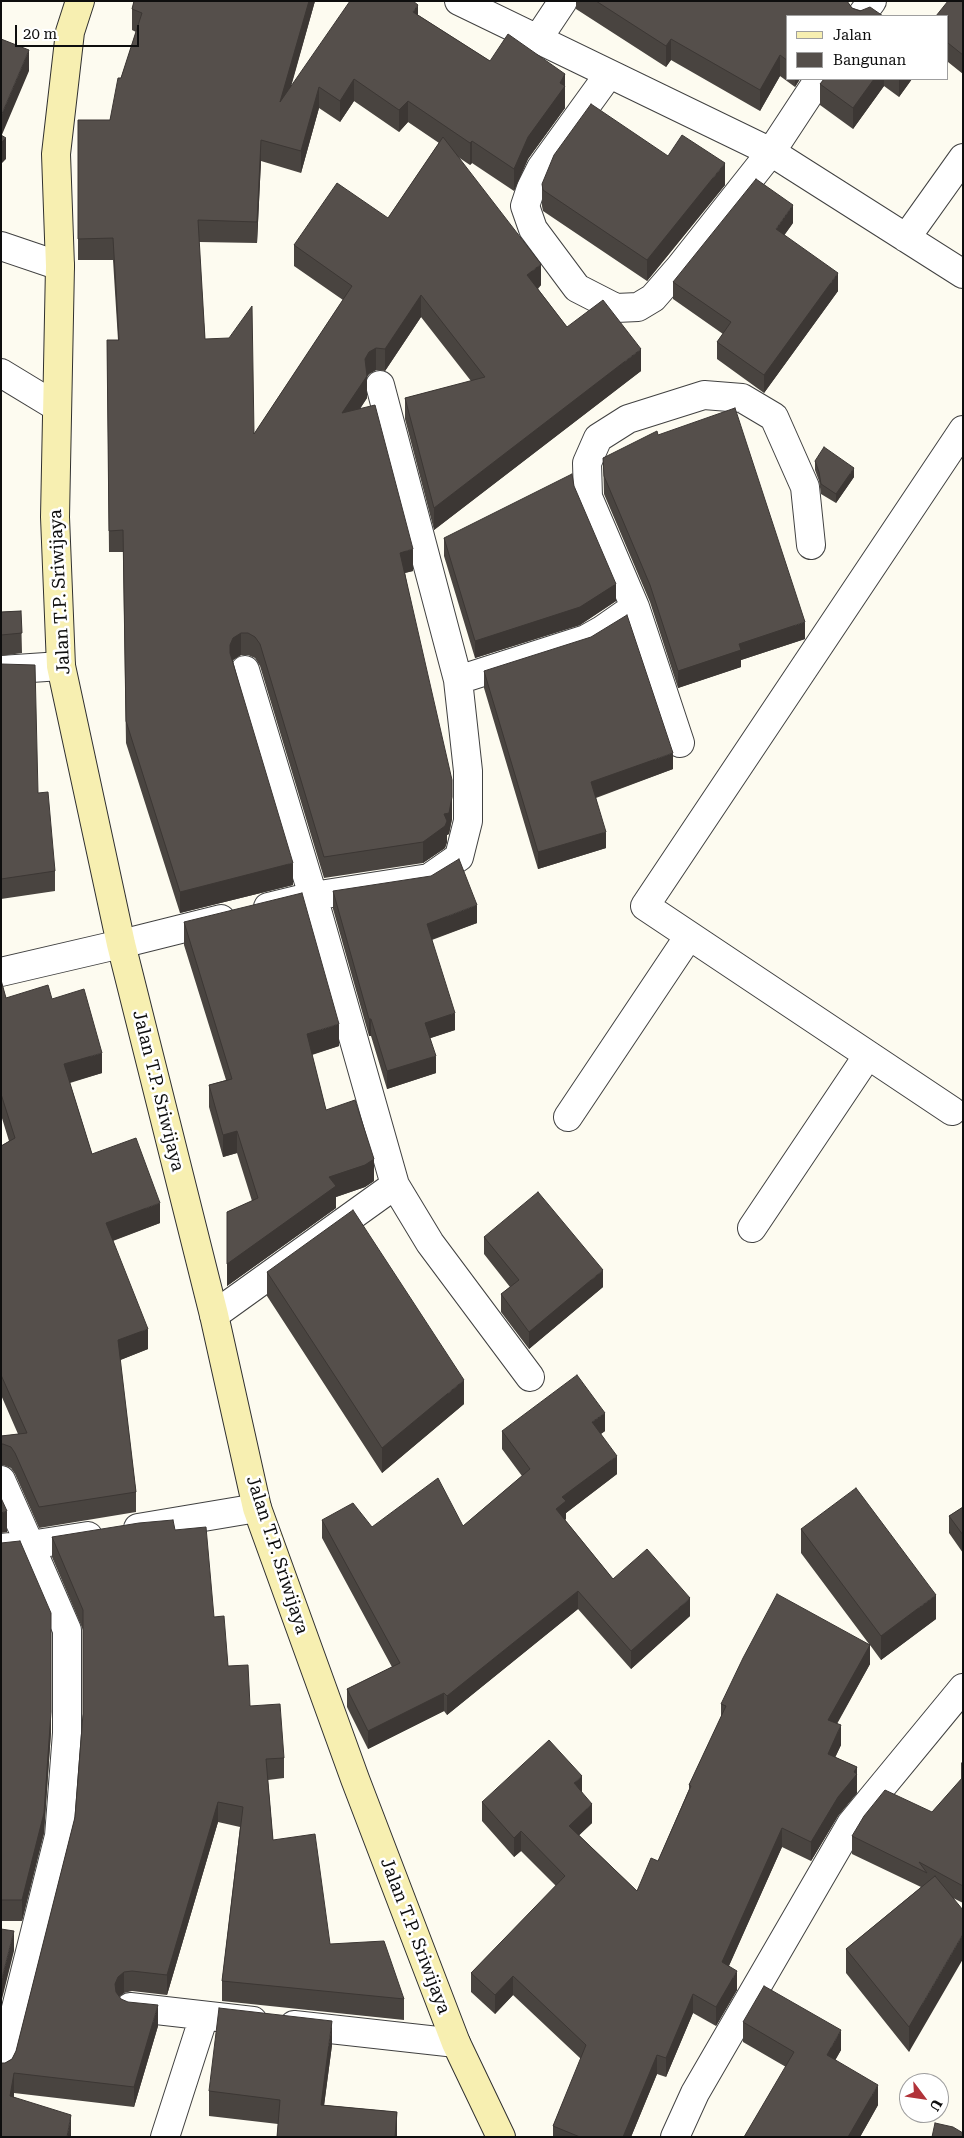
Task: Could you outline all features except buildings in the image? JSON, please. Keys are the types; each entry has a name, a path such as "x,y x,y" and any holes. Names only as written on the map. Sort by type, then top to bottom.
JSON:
{"main road":[{"name":"Jalan T.P. Sriwijaya","path":"80,1 70,32 56,154 60,266 55,517 61,666 121,944 214,1315 257,1508 354,1779 456,2043 501,2137"}],"street":[{"path":"459,1 536,40 771,152 963,274"},
{"path":"536,40 563,1"},
{"path":"862,15 872,1"},
{"path":"609,74 541,168 530,188 525,206 532,229 577,288 616,308 638,307 653,298 680,267 771,152 818,80"},
{"path":"906,238 963,158"},
{"path":"1,246 60,266"},
{"path":"1,373 57,408"},
{"path":"1,972 313,896 429,878 459,857 468,821 468,771 458,680 380,385"},
{"path":"680,743 634,607 588,497 587,463 598,438 628,420 704,395 742,398 774,417 805,487 811,545"},
{"path":"952,1111 645,906 963,430"},
{"path":"458,680 586,638 602,630 634,607"},
{"path":"1,670 61,666"},
{"path":"246,670 313,896 395,1185 430,1243 530,1377"},
{"path":"568,1117 689,936"},
{"path":"752,1228 868,1055"},
{"path":"214,1315 395,1185"},
{"path":"1,1480 67,1630 68,1732 59,1836 21,1936 1,2068"},
{"path":"1,1548 30,1545 257,1508"},
{"path":"675,2137 696,2093 851,1824 963,1688"},
{"path":"130,2007 456,2043"},
{"path":"165,2137 204,2016"}]}
